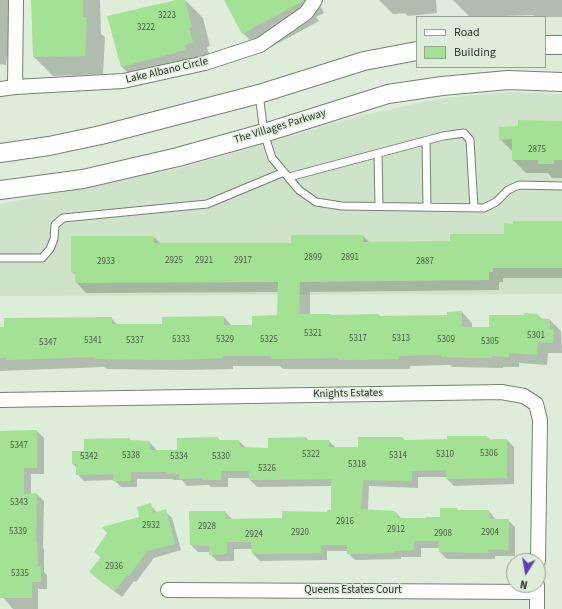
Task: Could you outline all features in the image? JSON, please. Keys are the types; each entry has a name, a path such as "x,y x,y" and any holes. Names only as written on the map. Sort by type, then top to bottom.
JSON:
{"street":[{"path":"15,87 16,0"},
{"name":"Lake Albano Circle","path":"0,89 123,81 205,63 260,44 306,13 315,0"},
{"path":"546,44 562,45"},
{"path":"0,153 49,146 101,135 259,94 364,61 416,51"},
{"name":"The Villages Parkway","path":"0,190 83,179 178,157 264,133 388,94 442,86 508,80 562,82"},
{"name":"Knights Estates","path":"0,400 501,392 524,396 536,404 540,420 538,553"},
{"name":"Queens Estates Court","path":"168,590 506,588"},
{"path":"537,593 537,609"}],"lane":[{"path":"259,94 264,133 272,158 299,190 316,202 342,206 484,208 496,202 508,190 519,185 562,186"},
{"path":"0,258 42,258 50,249 54,239 55,225 63,218 207,204 286,175 378,154 443,136 464,133 470,140 474,208"},
{"path":"426,141 427,207"},
{"path":"378,154 379,206"}],"shaded area":[{"path":"509,92 562,94 562,294 0,296 0,204 181,168 359,116 443,98"}],"building":[{"path":"31,0 83,0 83,17 87,18 85,56 33,57"},
{"path":"176,0 185,0 192,27 189,28 193,43 185,45 186,50 121,67 107,16"},
{"path":"224,0 305,0 242,34"},
{"path":"518,120 562,121 562,160 554,160 554,164 538,164 538,160 512,160 512,139 499,140 499,127 518,126"},
{"path":"513,221 562,221 562,268 493,268 493,272 489,272 489,280 300,282 299,314 379,314 379,316 447,315 447,312 462,311 462,327 489,327 489,315 524,315 524,313 538,314 538,318 550,319 550,329 554,329 553,343 538,342 537,355 509,353 509,357 492,356 492,358 441,357 441,355 399,356 399,359 339,360 339,358 272,359 271,356 223,356 223,358 175,360 95,359 95,357 6,360 6,358 0,358 0,327 4,327 4,318 112,317 112,324 162,324 162,317 224,316 224,325 252,325 252,316 277,315 278,282 75,283 75,273 71,272 71,236 154,236 154,243 291,243 291,235 363,235 363,242 450,241 450,234 504,234 504,223 513,224"},
{"path":"37,430 37,468 24,468 24,494 37,493 36,541 38,567 41,567 41,582 32,582 32,598 0,598 0,431"},
{"path":"447,436 487,436 488,439 507,439 507,478 446,479 446,470 412,471 412,481 363,480 361,509 395,511 395,513 397,513 397,518 440,517 440,508 457,508 457,510 489,510 490,519 509,519 508,550 488,549 488,553 439,552 438,541 414,541 414,550 394,551 394,553 347,554 347,545 321,545 321,553 252,554 251,542 227,542 227,554 209,555 209,546 190,545 189,511 225,511 226,519 282,518 282,511 327,512 327,510 331,510 331,479 249,480 249,471 221,471 221,480 203,480 203,478 179,479 179,474 166,474 166,472 131,472 131,481 113,481 113,474 76,475 76,464 72,464 72,451 84,451 84,439 130,438 130,440 150,441 150,450 177,450 177,438 218,437 218,440 239,440 240,447 268,448 268,438 306,437 306,440 329,440 329,447 358,447 358,437 403,437 403,440 447,439"},
{"path":"151,503 153,513 166,509 175,544 147,551 129,576 127,575 115,591 89,572 101,557 94,552 107,533 102,527 139,517 137,507"}]}
